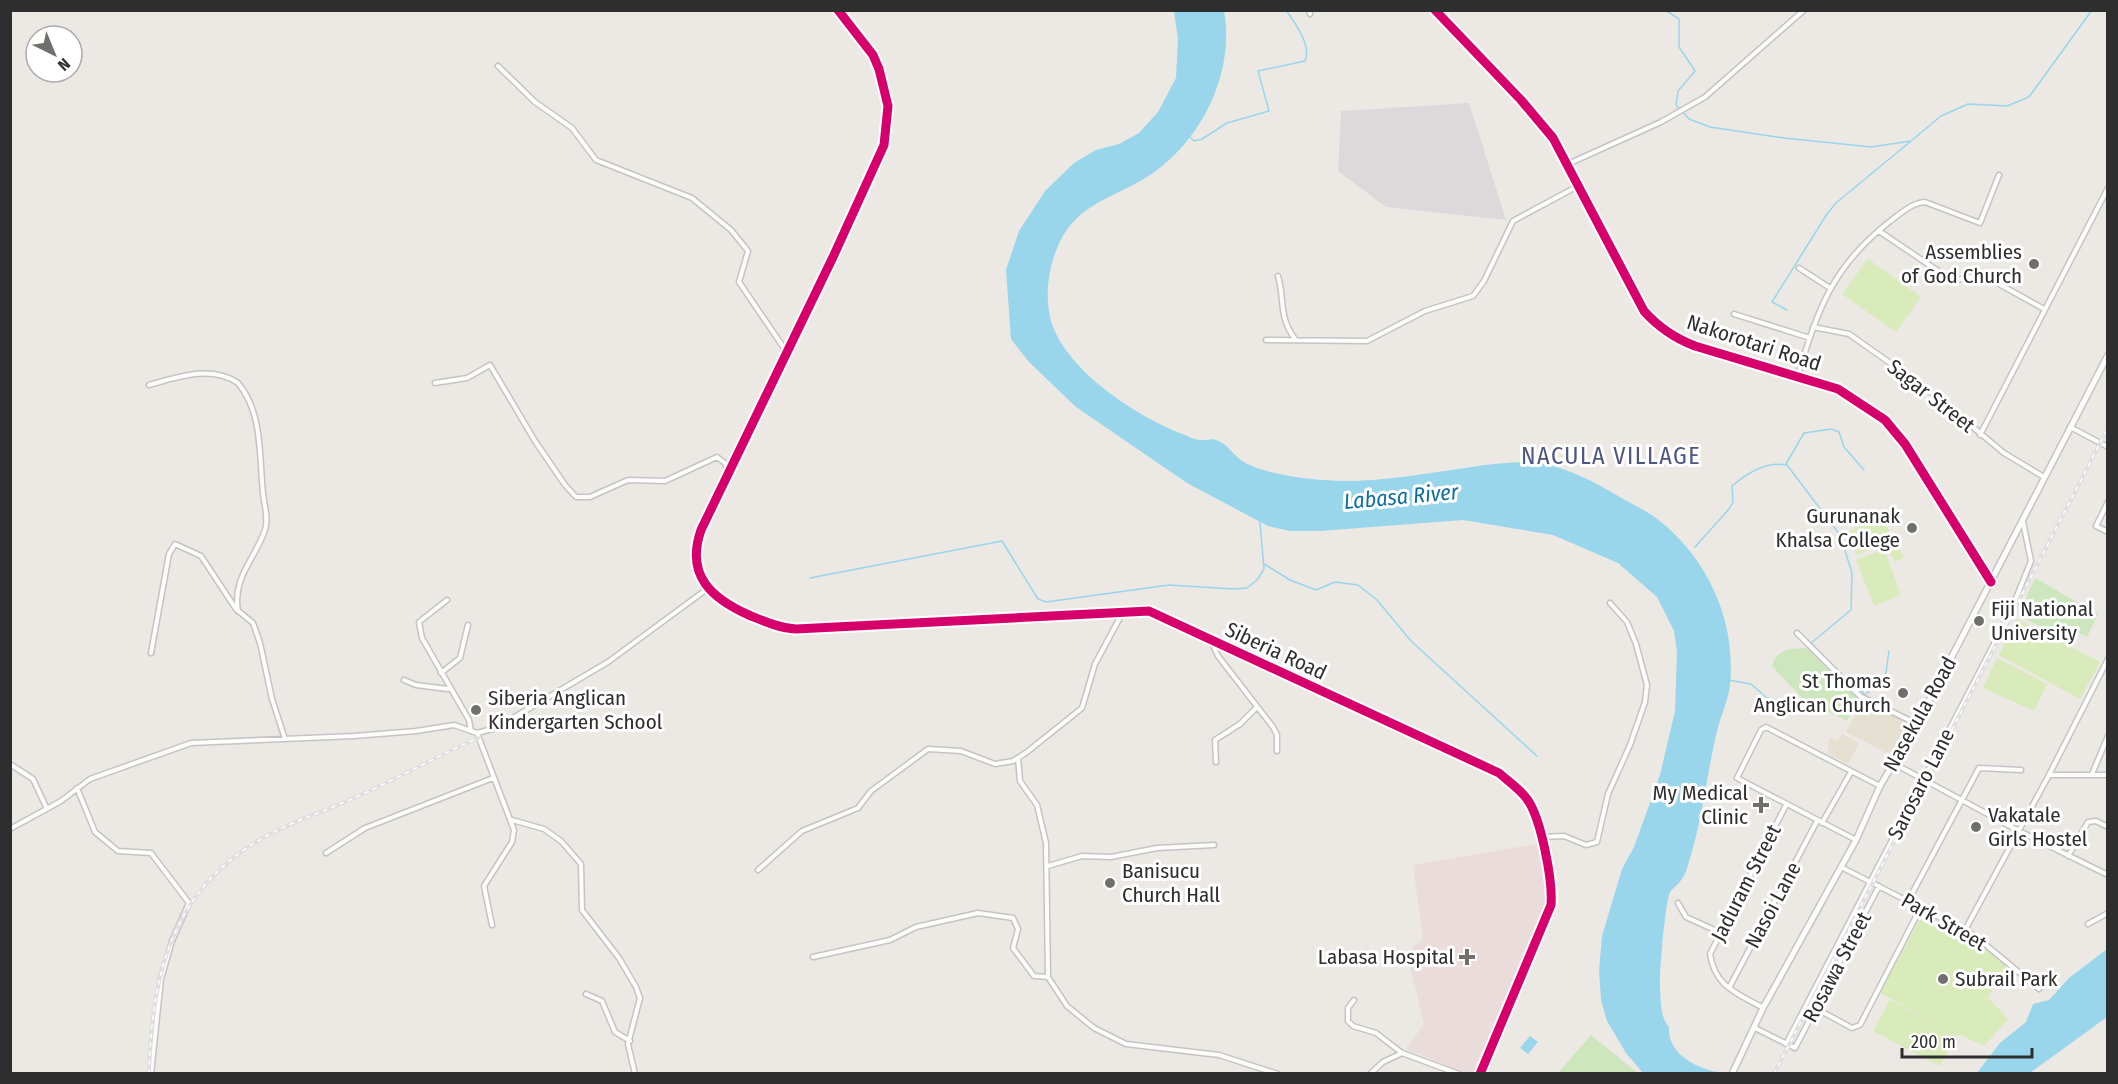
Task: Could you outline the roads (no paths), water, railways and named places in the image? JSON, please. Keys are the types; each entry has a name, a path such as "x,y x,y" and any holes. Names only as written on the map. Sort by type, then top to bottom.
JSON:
{"main road":[{"name":"Nasekula Road","path":"1732,1074 1763,1008 1856,840 1892,762 1917,724 2108,355"}],"street":[{"path":"10,829 99,776 191,742 416,732 454,725 477,733 496,728 608,662 707,589 698,568 698,538 884,146 888,126 888,106 879,69 873,55 838,10"},
{"name":"Nakorotari Road","path":"1435,10 1535,115 1568,164 1644,311 1663,331 1695,346 1798,375 1845,393 1895,430 1991,582"},
{"path":"1568,164 1677,113 1722,85 1804,10"},
{"path":"498,66 535,102 572,128 596,160 692,198 732,230 748,251 739,282 786,351"},
{"path":"1798,375 1813,327 1830,288 1865,242 1905,210 1925,202 1980,223 1999,175"},
{"path":"1266,340 1367,341 1425,311 1473,296 1484,280 1513,221 1578,186"},
{"path":"1980,435 2108,188"},
{"path":"1879,231 1944,275 1957,280 1976,276 1990,279 2044,309"},
{"path":"1799,268 1830,288"},
{"path":"1278,276 1281,312 1295,340"},
{"path":"1734,314 1810,338"},
{"name":"Sagar Street","path":"1813,327 1849,334 1927,389 1980,435 2044,477"},
{"path":"435,383 467,378 490,365 510,395 529,432 565,485 576,497 590,497 628,480 665,481 717,457 725,463 728,473"},
{"path":"149,385 184,375 213,373 238,382 254,413 261,452 267,521 259,544 240,576 236,596 239,611"},
{"path":"2070,427 2108,447"},
{"path":"2108,502 2096,526 2108,532"},
{"name":"Sarosaro Lane","path":"1786,1044 2010,613 2031,561 2022,518"},
{"path":"151,653 155,644 169,554 175,544 201,556 239,611 253,623 272,699 285,739"},
{"name":"Siberia Road","path":"707,589 734,609 775,625 796,629 983,622 1149,611 1499,773 1528,800 1541,837 1553,890 1551,905 1480,1074"},
{"path":"447,600 423,617 418,625 422,638 433,654 448,689 469,720 471,731"},
{"path":"1541,837 1564,836 1586,845 1597,842 1608,794 1630,745 1645,702 1647,685 1636,644 1627,622 1610,603"},
{"path":"758,870 802,831 858,808 871,791 928,749 961,752 995,764 1003,764 1018,757 1083,708 1095,664 1124,612"},
{"path":"441,673 460,658 468,625"},
{"path":"1797,633 1860,696 1917,724"},
{"path":"1211,640 1218,656 1258,706 1276,735 1278,751"},
{"path":"1965,930 2049,775 2108,659"},
{"path":"404,680 416,685 448,689"},
{"path":"1216,762 1215,740 1240,724 1258,706"},
{"path":"1856,840 1737,778 1761,730 1766,727 1880,786"},
{"path":"477,733 493,778 512,820 512,842 484,886 492,925"},
{"path":"2092,775 2108,736"},
{"path":"1018,757 1020,781 1037,805 1048,866 1048,977 1067,1006 1094,1028 1126,1044 1239,1059 1278,1074"},
{"path":"1892,762 2019,831 2108,875"},
{"path":"10,764 33,779 39,786 47,809"},
{"path":"1908,901 1979,768 2021,770"},
{"name":"Nasoi Lane","path":"1729,988 1820,822 1851,772"},
{"path":"2049,775 2108,775"},
{"path":"326,854 365,828 493,778"},
{"path":"77,788 95,832 118,851 151,853 189,903 172,941 161,979 152,1074"},
{"name":"Jaduram Street","path":"1763,1008 1719,981 1710,954 1786,805"},
{"path":"512,820 544,829 579,860 582,868 582,910 622,964 640,998 629,1053 635,1074"},
{"path":"2068,856 2088,822 2096,820 2108,827"},
{"path":"1048,866 1082,856 1112,857 1157,848 1214,845"},
{"name":"Park Street","path":"1841,867 1965,930 1981,940 2039,989"},
{"name":"Rosawa Street","path":"1786,1044 1795,1048 1879,886"},
{"path":"1678,903 1686,917 1719,933"},
{"path":"1815,1008 1852,1028 1860,1025 1921,907"},
{"path":"813,957 890,940 915,927 945,918 989,913 1013,918 1016,921 1018,929 1013,948 1034,976 1048,977"},
{"path":"2088,924 2108,913"},
{"path":"586,994 602,1000 615,1032 630,1041"},
{"path":"1354,1000 1348,1008 1348,1021 1353,1026 1376,1033 1402,1053 1459,1074"},
{"path":"1755,1028 1786,1044"},
{"path":"1370,1074 1383,1062 1402,1053"}],"water":[{"name":"Labasa River","path":"1174,11 1224,11 1225,57 1220,79 1200,122 1171,158 1144,179 1085,211 1068,228 1055,253 1048,282 1049,311 1052,324 1061,342 1073,360 1089,376 1127,405 1196,440 1220,441 1241,460 1262,470 1319,480 1359,481 1508,463 1544,464 1582,477 1643,510 1661,521 1682,542 1708,578 1724,618 1731,662 1730,685 1717,731 1698,826 1686,872 1670,892 1668,899 1661,955 1661,1004 1673,1046 1679,1053 1695,1065 1724,1073 1643,1073 1626,1053 1607,1021 1601,1000 1599,970 1602,936 1622,869 1634,847 1660,775 1675,711 1677,652 1674,631 1657,597 1618,563 1553,535 1463,520 1320,531 1290,531 1268,526 1187,483 1076,407 1029,362 1011,339 1006,270 1019,231 1045,191 1074,163 1096,150 1119,144 1139,133 1158,112 1176,78 1178,39"},
{"path":"2107,949 2107,1017 2030,1073 1977,1073 2000,1043 2026,1022 2033,1004 2049,1000 2069,978"},
{"path":"1530,1036 1538,1042 1528,1054 1520,1048"}],"waterway":[{"path":"1190,137 1194,141 1202,139 1227,123 1269,111 1258,71 1305,61 1307,55 1301,34 1286,10"},
{"path":"1665,10 1679,19 1679,47 1695,71 1678,91 1676,105 1680,109"},
{"path":"1683,112 1689,119 1710,127 1784,138 1871,147 1911,141 1941,116 1968,104 2007,106 2029,97 2092,10"},
{"path":"1787,310 1772,302 1827,214 1836,203 1911,141"},
{"path":"1786,464 1804,433 1831,429 1839,432 1844,447 1864,470"},
{"path":"1695,547 1729,509 1733,502 1732,486 1765,466 1787,465 1840,535 1852,573 1851,610 1811,643 1858,691 1863,691 1863,696 1885,679 1889,651"},
{"path":"810,578 1002,541 1038,599 1046,602 1169,585 1247,588 1257,580 1264,569 1260,522"},
{"path":"1264,564 1290,580 1316,590 1335,582 1358,585 1377,600 1411,641 1537,756"},
{"path":"1728,680 1751,684 1767,698 1795,703 1819,702"}],"railway":[{"path":"1774,1074 2108,428"},
{"path":"149,1074 151,1036 163,965 174,934 190,904 211,878 238,854 272,833 345,802 478,738"}],"place":[{"name":"Assemblies of God Church","path":"2034,264"},
{"name":"Gurunanak Khalsa College","path":"1912,528"},
{"name":"Fiji National University","path":"1979,621"},
{"name":"St Thomas Anglican Church","path":"1903,693"},
{"name":"Siberia Anglican Kindergarten School","path":"476,710"},
{"name":"My Medical Clinic","path":"1761,805"},
{"name":"Vakatale Girls Hostel","path":"1976,827"},
{"name":"Banisucu Church Hall","path":"1110,883"},
{"name":"Labasa Hospital","path":"1467,957"},
{"name":"Subrail Park","path":"1943,979"}],"district":[{"name":"NACULA VILLAGE","path":"1611,456"}]}
